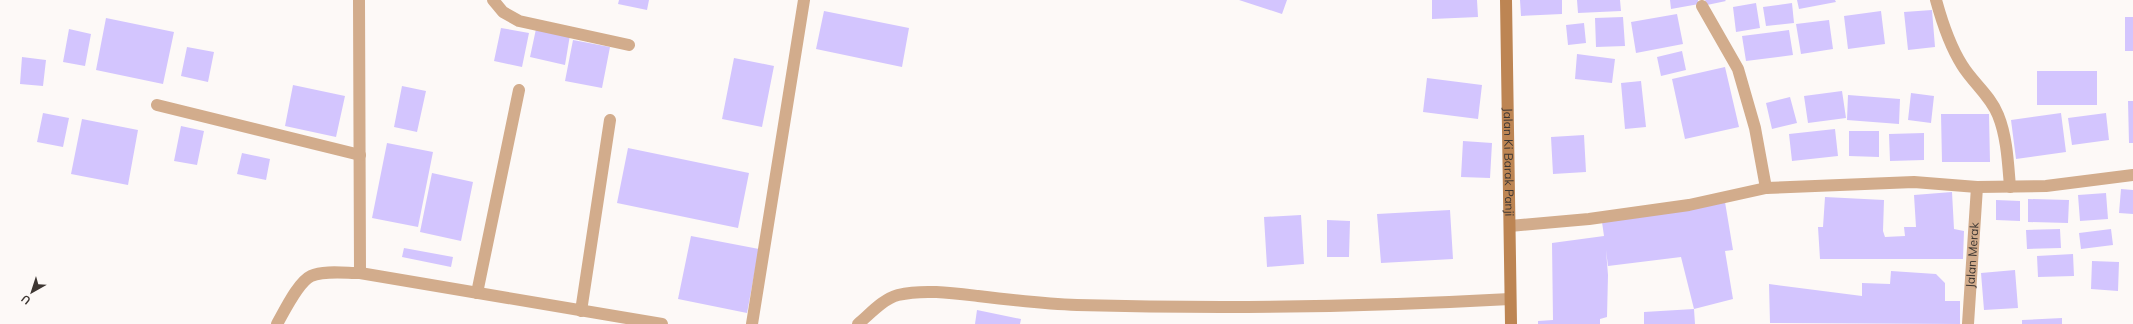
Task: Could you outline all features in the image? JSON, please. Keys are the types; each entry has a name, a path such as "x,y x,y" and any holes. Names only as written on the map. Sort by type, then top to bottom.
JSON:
{"street":[{"path":"359,0 360,273"},
{"path":"493,0 503,12 519,21 629,45"},
{"path":"752,324 804,0"},
{"name":"Jalan Ki Barak Panji","path":"1506,0 1510,299 1512,324"},
{"path":"1936,0 1945,29 1959,59 1984,92 1998,114 2005,144 2010,187"},
{"path":"1702,6 1738,69 1755,128 1766,188"},
{"path":"477,293 519,90"},
{"path":"157,105 360,155"},
{"path":"581,311 610,120"},
{"path":"1510,226 1589,219 1689,205 1766,188 1914,182 1977,187 2010,187 2079,183 2133,175"},
{"name":"Jalan Merak","path":"1968,324 1977,187"},
{"path":"277,324 299,287 310,276 325,273 360,273 662,324"},
{"path":"858,324 887,300 898,295 917,293 943,293 1050,304 1191,307 1302,307 1510,299"}],"building":[{"path":"619,0 649,0 647,10 618,4"},
{"path":"1239,0 1287,0 1282,14"},
{"path":"1432,0 1477,0 1478,17 1432,19"},
{"path":"1520,0 1562,0 1562,14 1521,16"},
{"path":"1577,0 1620,0 1621,11 1578,13"},
{"path":"1670,0 1698,0 1699,4 1671,9"},
{"path":"1705,0 1725,0 1726,1 1707,5"},
{"path":"1797,0 1835,0 1836,2 1799,9"},
{"path":"1756,3 1760,28 1736,32 1733,7"},
{"path":"1792,3 1794,23 1766,26 1763,7"},
{"path":"1932,10 1935,47 1908,50 1904,12"},
{"path":"824,11 909,28 902,67 816,49"},
{"path":"1881,11 1885,44 1848,49 1844,16"},
{"path":"1677,14 1683,44 1636,53 1631,22"},
{"path":"1623,17 1625,46 1596,47 1595,18"},
{"path":"2125,17 2133,17 2133,51 2125,51"},
{"path":"106,18 174,32 163,84 96,70"},
{"path":"1829,20 1833,49 1801,54 1796,24"},
{"path":"1584,23 1586,43 1568,45 1566,25"},
{"path":"501,28 529,33 522,67 494,61"},
{"path":"69,29 91,34 85,66 63,62"},
{"path":"536,29 570,35 565,65 530,57"},
{"path":"1789,30 1793,55 1746,61 1742,36"},
{"path":"573,40 610,47 602,88 565,81"},
{"path":"187,47 214,52 208,82 181,76"},
{"path":"1682,51 1686,70 1661,76 1657,57"},
{"path":"1577,54 1615,59 1612,83 1575,79"},
{"path":"22,57 46,60 43,86 20,84"},
{"path":"734,58 774,66 762,127 722,119"},
{"path":"1725,67 1739,127 1685,139 1672,79"},
{"path":"2037,71 2097,71 2097,105 2037,105"},
{"path":"1427,78 1482,85 1478,119 1423,112"},
{"path":"1641,81 1646,127 1625,129 1621,83"},
{"path":"293,85 345,96 336,137 285,126"},
{"path":"402,86 426,91 417,132 394,127"},
{"path":"1842,91 1846,118 1808,123 1804,96"},
{"path":"1911,93 1934,96 1931,123 1908,120"},
{"path":"1848,95 1900,99 1899,124 1847,120"},
{"path":"1790,97 1797,123 1772,129 1766,103"},
{"path":"2128,101 2133,101 2133,143 2129,143"},
{"path":"43,113 69,118 63,147 37,142"},
{"path":"2061,113 2066,152 2016,159 2011,120"},
{"path":"2106,113 2109,140 2072,145 2068,118"},
{"path":"1941,114 1989,114 1990,162 1942,162"},
{"path":"82,119 138,130 128,185 71,174"},
{"path":"181,126 204,131 197,165 174,161"},
{"path":"1835,129 1838,156 1792,161 1789,134"},
{"path":"1849,131 1879,131 1879,157 1849,156"},
{"path":"1924,133 1924,160 1890,161 1889,134"},
{"path":"1584,135 1586,172 1553,174 1551,137"},
{"path":"1463,141 1492,143 1490,178 1461,177"},
{"path":"387,143 433,152 418,227 372,218"},
{"path":"628,148 749,173 738,228 617,203"},
{"path":"242,153 270,159 266,180 237,174"},
{"path":"432,173 473,182 461,241 420,232"},
{"path":"2121,189 2133,190 2133,214 2119,213"},
{"path":"1952,192 1954,229 1964,231 1963,259 1820,259 1818,227 1823,227 1825,197 1884,200 1883,231 1885,237 1905,236 1904,227 1916,227 1914,195"},
{"path":"2106,193 2108,219 2080,221 2078,195"},
{"path":"2028,199 2069,200 2068,223 2028,222"},
{"path":"1996,200 2020,201 2020,221 1996,220"},
{"path":"1725,202 1733,250 1725,251 1733,299 1694,309 1681,257 1608,266 1606,250 1608,275 1607,317 1600,319 1600,324 1538,324 1538,321 1553,320 1552,243 1604,236 1602,222"},
{"path":"1450,210 1453,259 1381,263 1377,214"},
{"path":"1301,215 1304,264 1267,267 1264,217"},
{"path":"1327,220 1350,221 1349,257 1327,257"},
{"path":"2060,229 2061,248 2027,249 2026,230"},
{"path":"2111,229 2113,245 2081,249 2079,233"},
{"path":"691,236 759,249 747,313 678,299"},
{"path":"404,248 453,257 451,267 402,257"},
{"path":"2073,254 2074,276 2038,277 2037,256"},
{"path":"2092,261 2119,262 2118,291 2091,289"},
{"path":"2015,270 2018,308 1984,310 1981,273"},
{"path":"1891,271 1936,274 1945,283 1945,301 1960,301 1960,324 1770,323 1769,284 1862,296 1862,283 1890,284"},
{"path":"1694,309 1695,324 1644,324 1644,312"},
{"path":"977,310 1021,319 1020,324 975,324"},
{"path":"2062,318 2062,324 2022,324 2022,320"}]}
